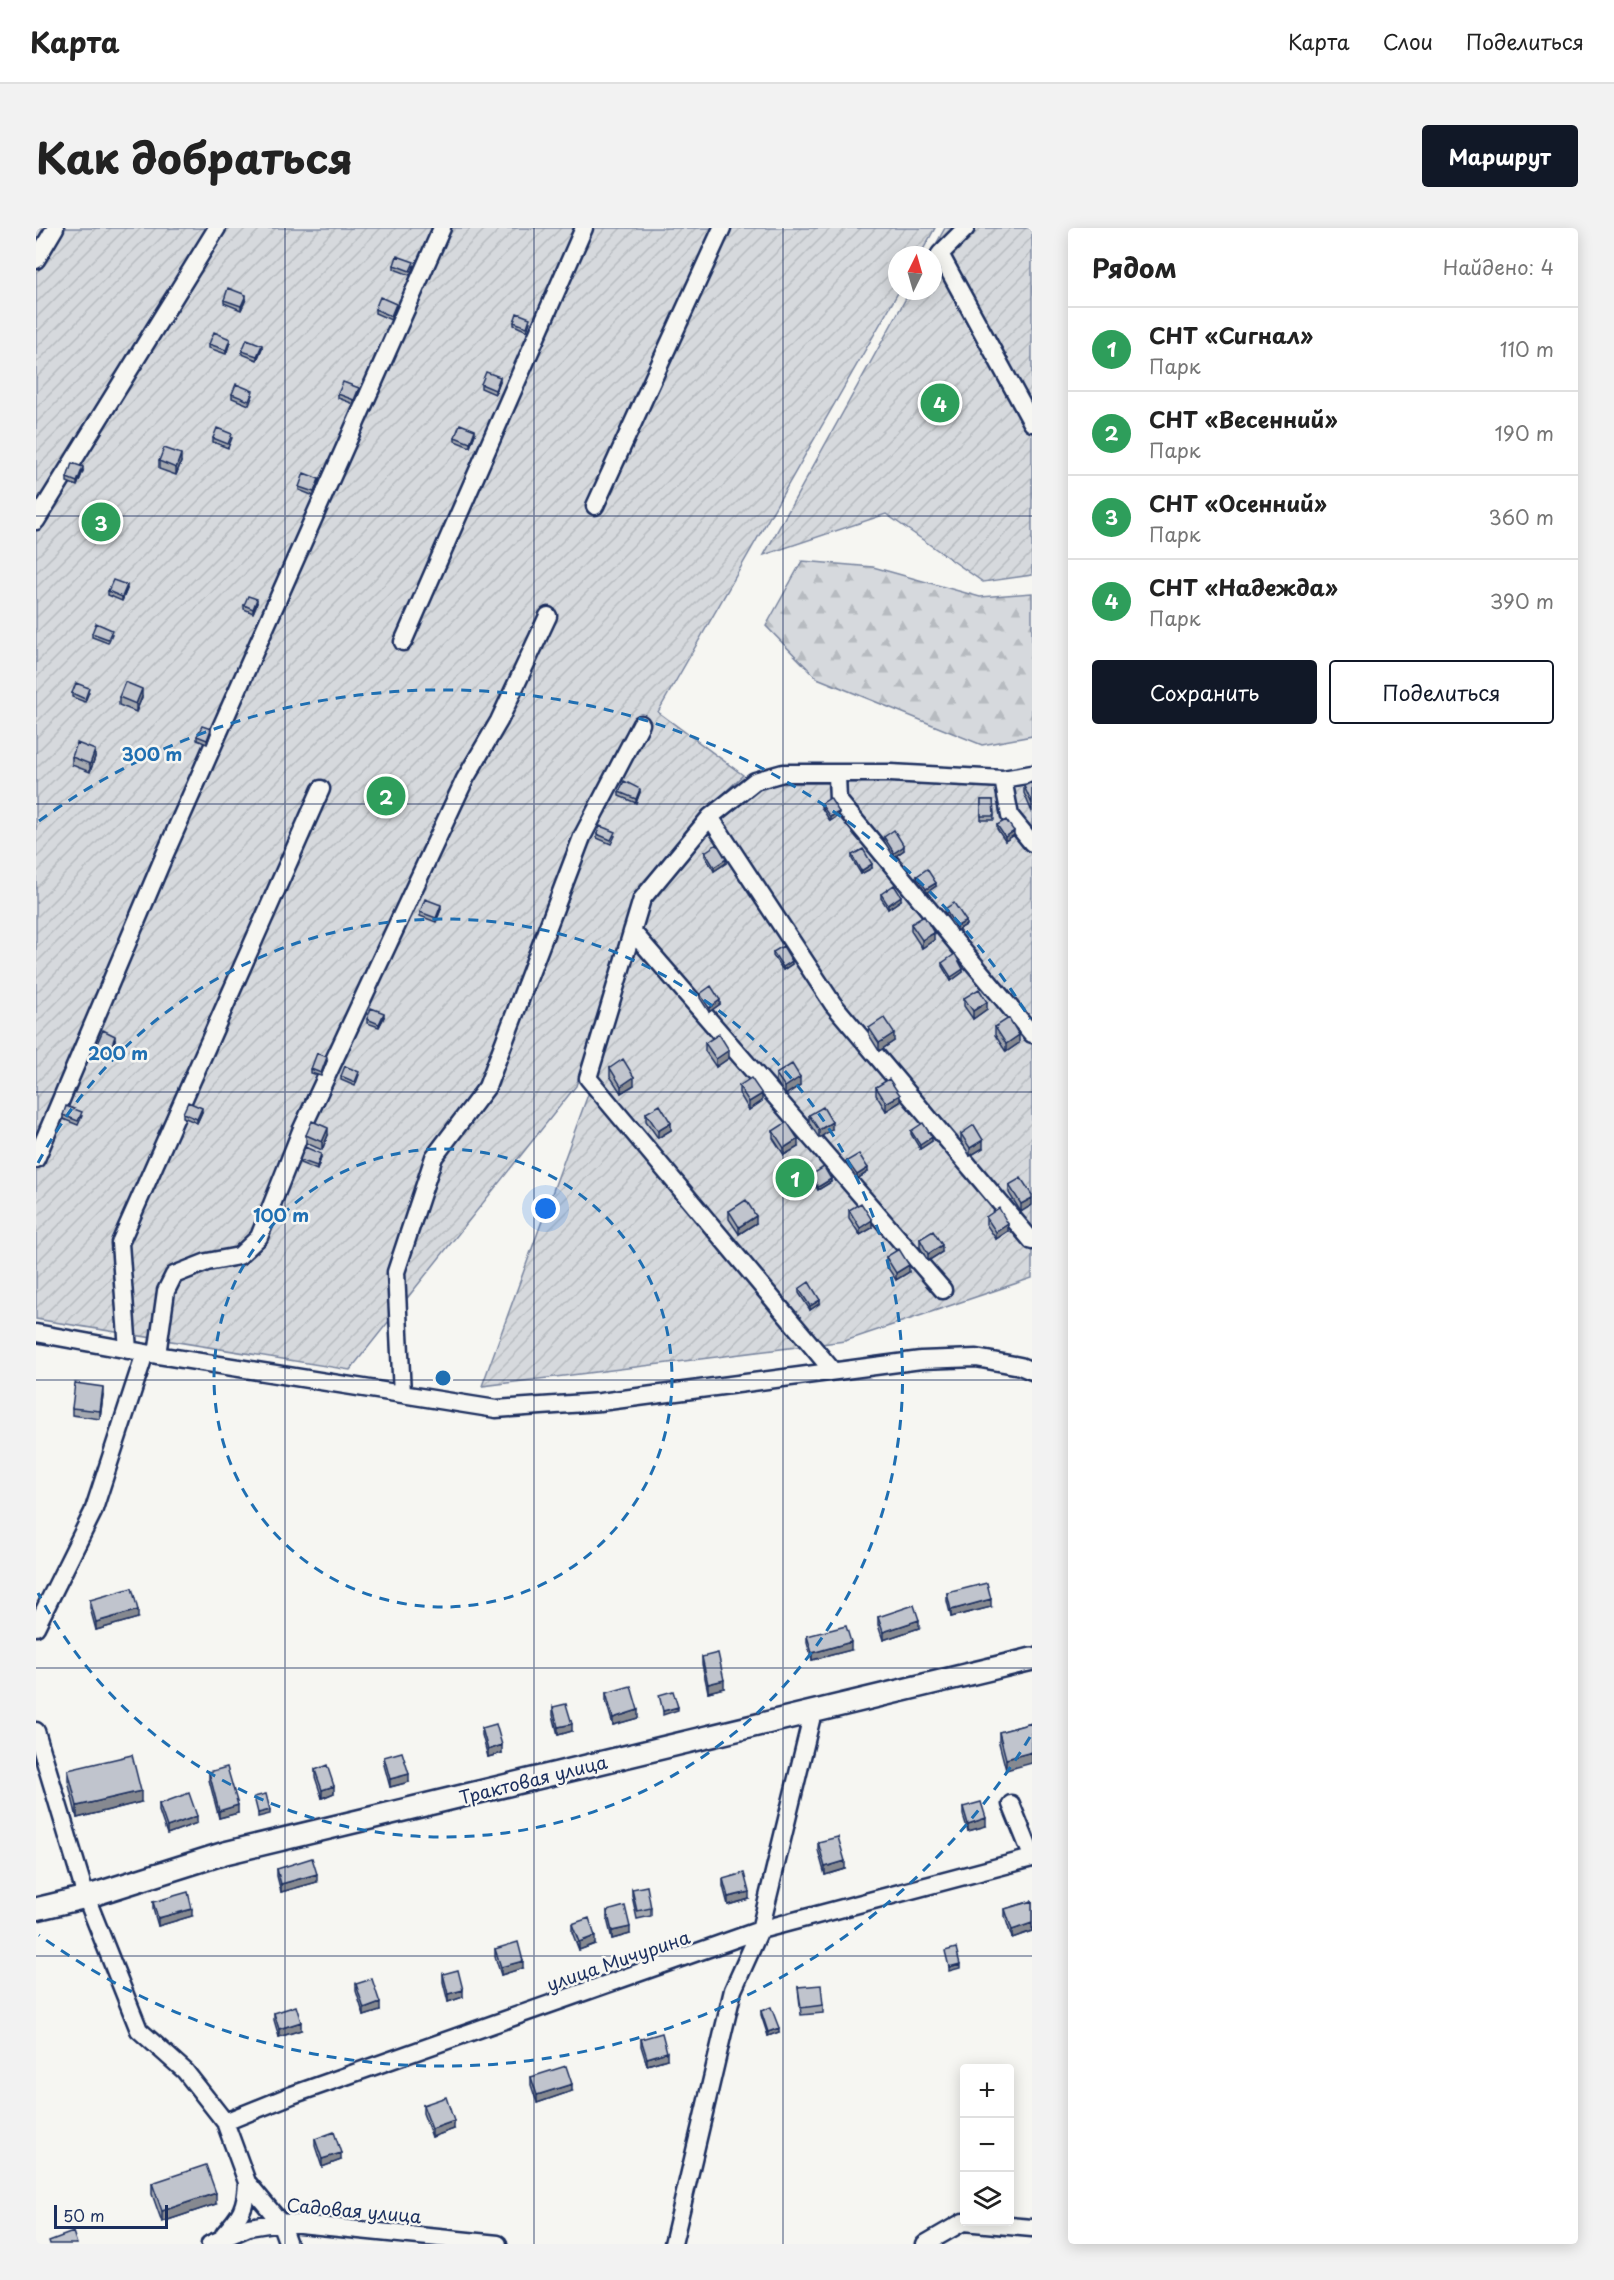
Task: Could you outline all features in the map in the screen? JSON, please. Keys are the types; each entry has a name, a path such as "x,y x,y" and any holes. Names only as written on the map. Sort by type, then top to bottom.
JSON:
{"main road":[{"name":"Трактовая улица","path":"36,1909 86,1897 225,1853 1032,1659"}],"street":[{"path":"36,260 55,228"},
{"path":"36,522 217,228"},
{"path":"36,1159 165,854 442,228"},
{"path":"403,642 584,228"},
{"path":"595,506 722,228"},
{"path":"966,228 940,254 1032,423"},
{"path":"36,1627 93,1512 151,1354 166,1291 174,1275 207,1262 239,1256 259,1237 301,1131 465,778 499,721 548,616"},
{"path":"402,1394 396,1272 434,1157 487,1087 582,837 641,724"},
{"path":"832,1370 588,1078 642,899 710,818 755,781 783,773 837,775 890,773 1003,779 1032,774"},
{"path":"837,775 838,800 1032,1034"},
{"path":"1003,779 1010,816 1032,843"},
{"path":"128,1350 120,1243 321,789"},
{"path":"710,818 833,1004 1032,1241"},
{"path":"632,931 943,1290"},
{"path":"36,1333 151,1354 496,1409 600,1402 921,1360 976,1358 1020,1366 1032,1371"},
{"path":"673,2244 733,1990 760,1930 813,1712"},
{"path":"36,1731 86,1897 139,2030 185,2071 225,2122 247,2182 280,2222 288,2244"},
{"path":"1011,1804 1032,1857"},
{"name":"улица Мичурина","path":"225,2122 292,2095 760,1930 1032,1857"},
{"path":"214,2242 240,2216 246,2200 247,2182"},
{"name":"Садовая улица","path":"214,2242 249,2227 280,2222 498,2244"},
{"path":"925,2244 963,2222 1032,2228"}],"green space":[{"path":"36,228 935,228 925,246 888,246 888,300 894,300 658,712 743,775 691,825 637,897 576,1086 350,1370 36,1319"},
{"path":"945,228 1032,228 1032,575 983,582 886,514 764,555 905,300 942,300 942,246 935,246"},
{"path":"802,561 873,567 980,597 1032,593 1032,736 982,745 817,678 766,626"},
{"path":"1032,780 1032,1278 845,1341 482,1386 594,1078 646,904 748,784 901,782 1006,788"}],"building":[{"path":"397,256 414,262 410,271 394,265"},
{"path":"228,288 246,295 241,306 224,300"},
{"path":"380,297 396,304 391,316 375,309"},
{"path":"517,313 530,318 527,327 514,322"},
{"path":"214,332 230,339 226,350 209,344"},
{"path":"247,339 262,345 257,356 242,351"},
{"path":"486,372 500,377 495,390 481,384"},
{"path":"343,382 359,388 354,400 338,394"},
{"path":"236,384 253,391 249,401 232,394"},
{"path":"460,424 475,430 470,443 455,437"},
{"path":"217,428 232,434 228,444 213,438"},
{"path":"164,448 181,454 176,468 159,461"},
{"path":"72,463 83,467 77,482 67,478"},
{"path":"304,473 319,479 314,492 299,487"},
{"path":"113,580 127,585 122,597 108,591"},
{"path":"248,596 257,599 253,609 244,605"},
{"path":"96,623 112,630 108,639 92,633"},
{"path":"125,682 142,689 136,704 119,697"},
{"path":"76,683 89,688 85,699 72,693"},
{"path":"202,726 211,729 207,740 197,736"},
{"path":"77,743 95,750 90,764 72,757"},
{"path":"624,781 640,789 636,799 619,792"},
{"path":"1032,782 1032,804 1024,786"},
{"path":"830,798 839,812 830,817 821,804"},
{"path":"981,800 993,800 994,816 981,816"},
{"path":"1006,820 1014,831 1005,837 997,825"},
{"path":"600,826 615,832 611,840 597,834"},
{"path":"894,830 904,846 894,853 884,837"},
{"path":"717,844 726,859 714,867 705,852"},
{"path":"863,849 872,864 861,871 852,855"},
{"path":"927,869 936,883 926,889 917,876"},
{"path":"894,885 901,896 888,905 881,894"},
{"path":"425,899 441,905 436,918 420,912"},
{"path":"954,903 966,921 956,927 945,909"},
{"path":"924,916 934,933 922,940 911,924"},
{"path":"783,946 792,961 783,967 773,952"},
{"path":"955,954 963,969 951,977 942,963"},
{"path":"711,986 720,1000 709,1008 700,994"},
{"path":"979,989 987,1002 973,1011 964,998"},
{"path":"371,1008 384,1013 379,1024 367,1019"},
{"path":"884,1018 894,1033 879,1043 869,1028"},
{"path":"1009,1018 1019,1035 1006,1044 995,1027"},
{"path":"103,1030 115,1036 110,1051 96,1046"},
{"path":"719,1034 729,1050 716,1059 705,1043"},
{"path":"317,1053 327,1057 321,1073 311,1069"},
{"path":"623,1059 634,1077 621,1086 610,1068"},
{"path":"792,1064 800,1077 785,1087 776,1074"},
{"path":"345,1066 359,1072 355,1082 341,1076"},
{"path":"751,1078 762,1094 749,1102 739,1086"},
{"path":"889,1079 900,1095 886,1103 876,1087"},
{"path":"188,1102 202,1108 197,1119 183,1113"},
{"path":"660,1105 671,1123 658,1131 646,1113"},
{"path":"66,1106 82,1112 78,1121 63,1115"},
{"path":"823,1107 832,1122 819,1130 809,1115"},
{"path":"312,1121 328,1128 322,1142 306,1135"},
{"path":"787,1122 798,1139 784,1148 773,1131"},
{"path":"923,1123 932,1137 920,1145 911,1131"},
{"path":"974,1125 983,1140 970,1148 961,1134"},
{"path":"305,1147 321,1154 317,1166 300,1160"},
{"path":"859,1154 868,1168 857,1175 847,1161"},
{"path":"824,1167 831,1179 818,1187 811,1175"},
{"path":"1021,1178 1032,1198 1021,1204 1009,1185"},
{"path":"746,1200 756,1216 739,1227 729,1211"},
{"path":"861,1203 872,1220 860,1228 849,1210"},
{"path":"999,1208 1008,1224 996,1232 986,1217"},
{"path":"933,1231 942,1245 928,1254 920,1239"},
{"path":"899,1249 909,1265 896,1273 886,1257"},
{"path":"809,1282 820,1300 810,1306 799,1289"},
{"path":"75,1383 103,1387 100,1411 72,1408"},
{"path":"987,1583 991,1599 951,1610 947,1593"},
{"path":"132,1588 138,1610 96,1622 90,1600"},
{"path":"914,1605 919,1620 883,1632 878,1617"},
{"path":"846,1626 851,1642 812,1653 807,1636"},
{"path":"718,1653 724,1680 708,1684 702,1657"},
{"path":"631,1686 638,1710 613,1718 606,1693"},
{"path":"673,1691 678,1707 663,1711 659,1695"},
{"path":"566,1704 572,1724 558,1727 553,1707"},
{"path":"1032,1723 1032,1752 1006,1759 999,1732"},
{"path":"496,1724 502,1745 488,1750 482,1728"},
{"path":"402,1752 409,1774 390,1779 384,1757"},
{"path":"132,1755 141,1791 77,1806 68,1770"},
{"path":"327,1765 334,1786 322,1790 315,1770"},
{"path":"227,1767 238,1805 219,1811 209,1772"},
{"path":"189,1793 197,1816 167,1827 159,1804"},
{"path":"266,1794 270,1810 258,1813 254,1797"},
{"path":"981,1802 986,1818 968,1824 963,1807"},
{"path":"838,1837 845,1861 825,1867 818,1842"},
{"path":"312,1858 317,1874 281,1884 277,1869"},
{"path":"744,1873 749,1892 728,1897 723,1879"},
{"path":"647,1886 651,1908 637,1911 632,1889"},
{"path":"188,1892 192,1909 158,1918 153,1902"},
{"path":"1032,1901 1032,1923 1012,1930 1005,1909"},
{"path":"625,1906 630,1927 612,1931 607,1911"},
{"path":"589,1918 595,1936 579,1942 572,1924"},
{"path":"518,1942 523,1961 501,1967 495,1949"},
{"path":"956,1948 960,1964 949,1967 945,1951"},
{"path":"458,1970 463,1990 448,1994 443,1974"},
{"path":"372,1979 380,2003 364,2009 356,1984"},
{"path":"821,1985 823,2005 801,2008 798,1987"},
{"path":"296,2006 301,2022 279,2029 274,2013"},
{"path":"771,2007 779,2028 768,2032 761,2011"},
{"path":"662,2033 667,2052 647,2058 641,2039"},
{"path":"566,2066 572,2084 537,2095 531,2077"},
{"path":"446,2097 454,2121 432,2129 423,2105"},
{"path":"334,2132 341,2153 322,2159 315,2139"},
{"path":"206,2165 216,2193 162,2211 152,2183"},
{"path":"73,2232 77,2244 50,2244 49,2241"}],"place":[{"name":"СНТ «Надежда»","path":"940,403"},
{"name":"СНТ «Осенний»","path":"101,522"},
{"name":"СНТ «Весенний»","path":"386,796"},
{"name":"СНТ «Сигнал»","path":"795,1178"}]}
